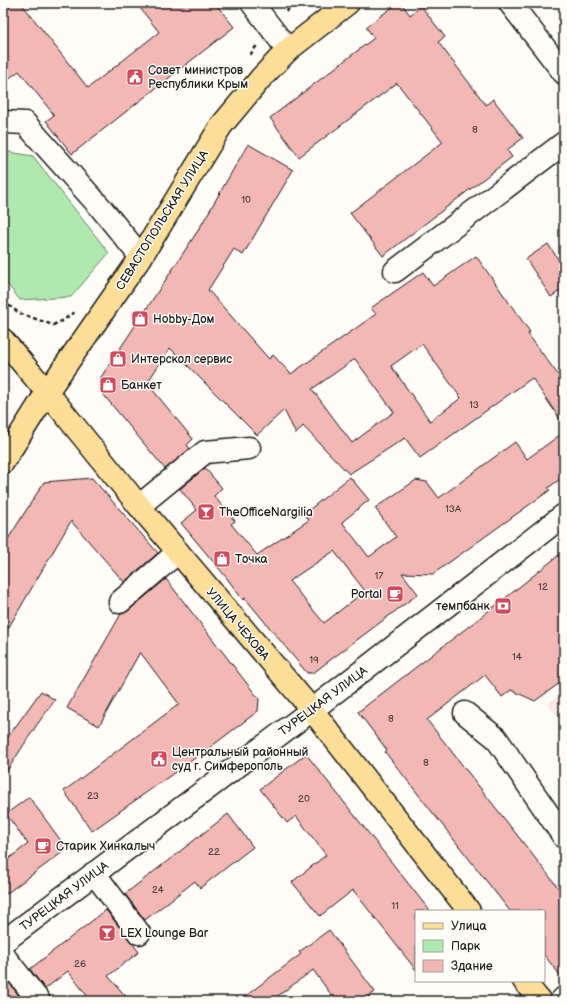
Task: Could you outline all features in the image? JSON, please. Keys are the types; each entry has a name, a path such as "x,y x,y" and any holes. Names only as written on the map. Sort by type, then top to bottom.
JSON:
{"main road":[{"name":"СЕВАСТОПОЛЬСКАЯ УЛИЦА","path":"3,462 47,392 141,257 221,126 261,78 288,50 348,3"},
{"name":"УЛИЦА ЧЕХОВА","path":"3,340 139,506 312,710 468,910"},
{"path":"525,982 540,1001"}],"street":[{"path":"252,3 288,50"},
{"path":"510,3 564,73"},
{"path":"3,122 25,123 101,208 141,257"},
{"path":"395,270 564,143"},
{"path":"139,506 204,452 249,448"},
{"name":"ТУРЕЦКАЯ УЛИЦА","path":"3,942 312,710 564,515"},
{"path":"120,602 178,552"},
{"path":"465,713 496,738 564,837"},
{"path":"94,873 139,933"},
{"path":"3,954 39,1001"},
{"path":"561,1001 564,998"}],"shaded area":[{"path":"564,691 564,724 548,704"}],"green space":[{"path":"3,151 33,156 109,253 71,297 20,300 3,279"}],"building":[{"name":"Совет министров Республики Крым","path":"3,3 21,3 88,88 159,32 136,3 215,3 234,27 72,154 46,121 54,115 19,71 3,83"},
{"path":"398,3 401,3 410,15 421,6 445,37 438,42 486,105 493,99 523,138 507,150 512,157 383,256 350,213 443,142 397,83 299,157 270,118 374,38 366,27"},
{"path":"248,144 293,170 243,255 234,249 208,290 269,359 273,355 291,374 376,314 371,308 423,272 433,286 476,256 530,332 528,334 564,383 564,425 532,378 420,458 405,438 349,474 303,426 296,434 284,410 257,435 170,348 147,383 193,439 187,445 190,449 165,469 102,393 101,377 199,229","holes":["422,344 461,398 430,421 391,366","355,359 394,412 352,443 312,389"]},
{"path":"548,244 564,268 564,288 551,297 526,259"},
{"path":"564,432 564,476 548,488 550,490 433,574 402,573 418,594 313,673 307,673 245,598 243,600 181,523 197,510 180,489 205,468 222,488 214,496 235,521 231,524 257,555 309,520 304,514 350,477 369,500 342,522 369,557 396,537 375,508 416,480 427,482 439,498 515,442 527,459","holes":["334,551 365,591 324,623 289,581"]},
{"path":"92,478 158,553 124,582 71,521 3,637 3,547 44,482"},
{"path":"564,551 564,680 535,701 511,690 502,697 485,675 427,720 564,895 564,980 545,956 545,910 509,910 385,752 387,750 358,712"},
{"path":"166,579 259,699 258,711 212,746 92,831 64,791 179,704 140,652 99,726 67,708 121,614 128,611"},
{"path":"41,691 55,700 3,777 3,744"},
{"path":"306,754 429,910 415,910 415,969 353,890 320,916 292,882 326,855 296,816 287,823 260,789"},
{"path":"29,797 67,849 3,896 3,863 28,844 6,814"},
{"path":"228,814 253,847 200,888 195,881 145,920 125,894"},
{"path":"106,910 139,952 108,976 130,1001 91,1001 68,971 45,989 30,969"},
{"path":"329,930 375,992 362,1001 336,1001 313,970 271,1001 239,1001 301,954 299,952"},
{"path":"3,975 23,1001 3,1001"}],"place":[{"name":"Совет министров Республики Крым","path":"135,77"},
{"name":"Hobby-Дом","path":"140,319"},
{"name":"Интерскол сервис","path":"118,359"},
{"name":"Банкет","path":"108,385"},
{"name":"TheOfficeNargilia","path":"206,512"},
{"name":"Точка","path":"222,559"},
{"name":"Portal","path":"395,594"},
{"name":"темпбанк","path":"503,606"},
{"name":"Центральный районный суд г. Симферополь","path":"159,759"},
{"name":"Старик Хинкалыч","path":"43,846"},
{"name":"LEX Lounge Bar","path":"107,933"}]}
